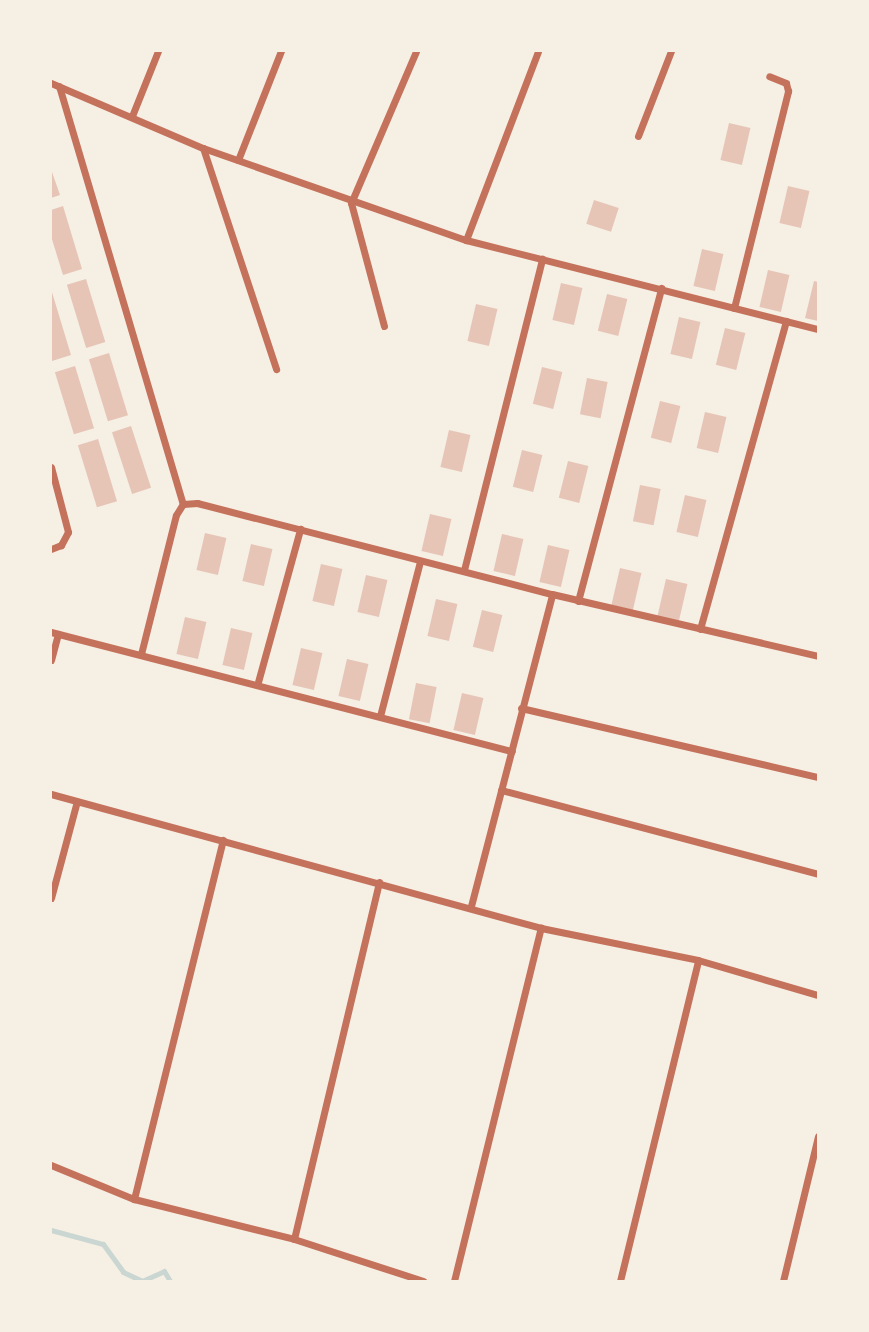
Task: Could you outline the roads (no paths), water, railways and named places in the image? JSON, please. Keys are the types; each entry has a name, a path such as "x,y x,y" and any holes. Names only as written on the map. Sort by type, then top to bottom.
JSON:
{"street":[{"path":"132,116 159,51"},
{"path":"238,160 281,51"},
{"path":"384,326 351,203 415,51"},
{"path":"466,240 538,51"},
{"path":"638,136 671,51"},
{"path":"734,308 788,91 786,83 769,76"},
{"path":"55,85 202,148 351,203 466,240 818,329"},
{"path":"55,85 183,504 176,515 141,654"},
{"path":"202,148 276,369"},
{"path":"464,570 542,259"},
{"path":"578,601 661,288"},
{"path":"700,629 786,321"},
{"path":"51,467 68,532 61,545 51,549"},
{"path":"183,504 197,503 578,601 818,656"},
{"path":"258,682 300,529"},
{"path":"380,716 420,561"},
{"path":"471,906 512,751 520,708 552,594"},
{"path":"51,660 55,633 258,682 512,751"},
{"path":"520,708 818,777"},
{"path":"501,790 818,873"},
{"path":"51,794 471,906 541,928 698,960 818,995"},
{"path":"51,898 76,801"},
{"path":"134,1199 223,840"},
{"path":"294,1239 379,882"},
{"path":"454,1281 541,928"},
{"path":"620,1281 698,960"},
{"path":"783,1281 818,1136"},
{"path":"51,1165 134,1199 294,1239 423,1281"}],"waterway":[{"path":"51,1230 103,1244 123,1272 142,1281 164,1271 170,1281"}]}
